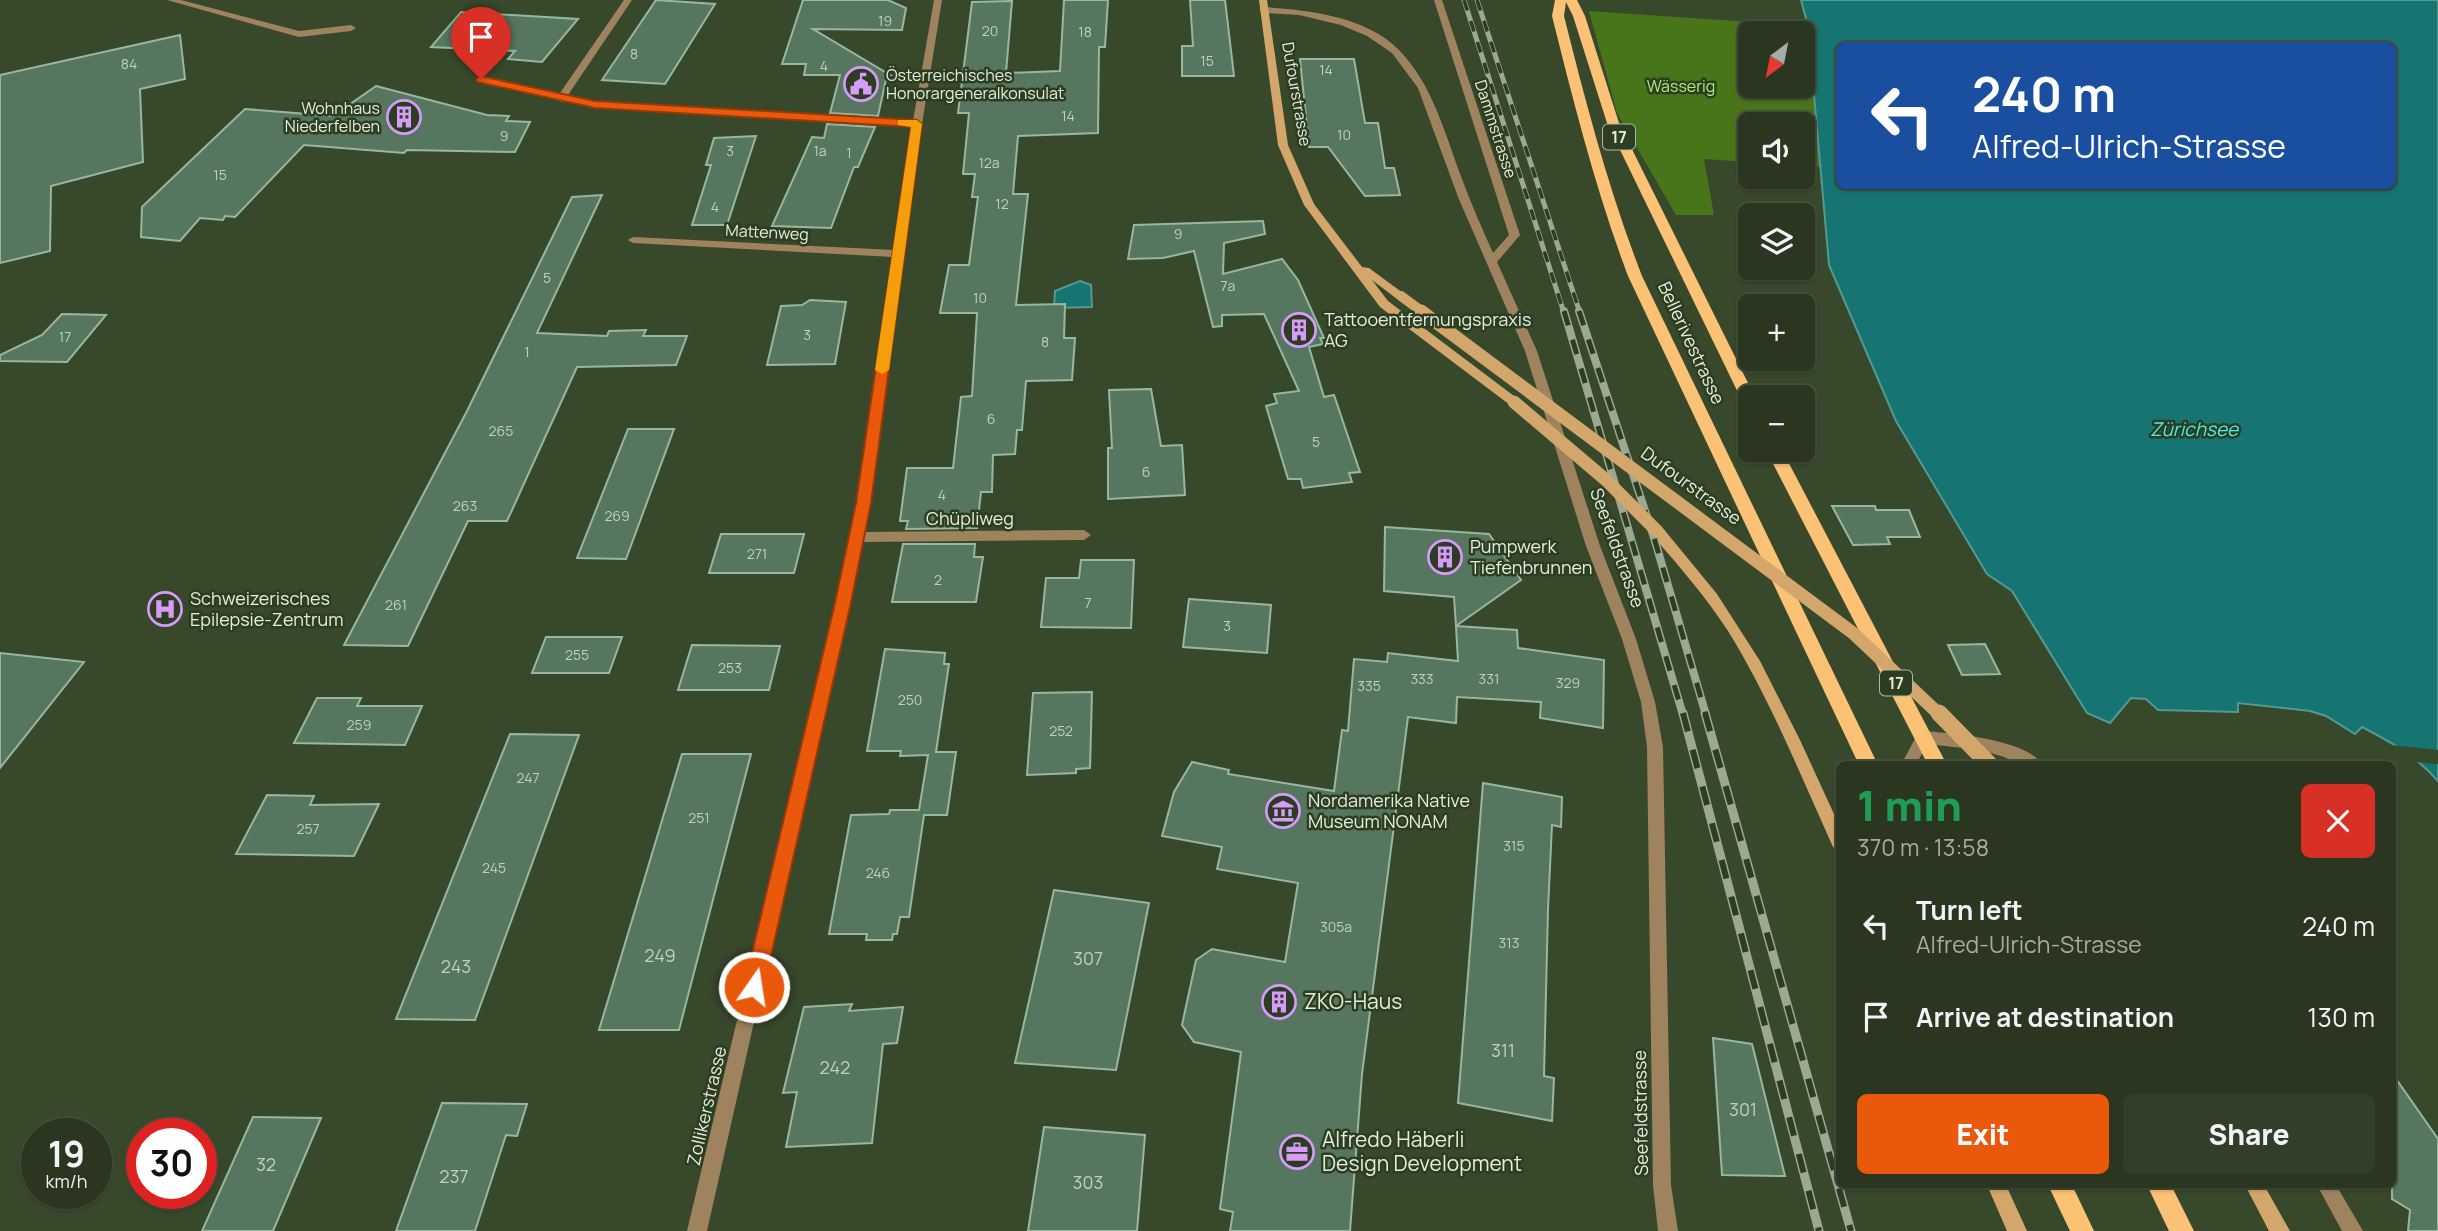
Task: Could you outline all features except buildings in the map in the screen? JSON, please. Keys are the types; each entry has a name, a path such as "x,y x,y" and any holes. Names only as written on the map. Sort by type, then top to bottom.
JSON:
{"main road":[{"name":"Bellerivestrasse","path":"1562,0 1558,16 1584,122 1616,229 1635,276 1867,761"},
{"name":"Bellerivestrasse","path":"1571,0 1613,123 1741,385"},
{"name":"Dufourstrasse","path":"1263,5 1283,145 1309,205 1384,303 1514,402 1591,466 1625,496 1701,582 1740,639 1777,706 1836,835"},
{"name":"Dufourstrasse","path":"1352,261 1853,633 1916,690 1986,761"},
{"name":"17","path":"1780,462 1936,761"},
{"path":"2061,1188 2082,1231"},
{"path":"2160,1188 2182,1231"},
{"path":"2256,1188 2280,1231"},
{"path":"1998,1189 2017,1231"}],"street":[{"path":"171,0 299,34 351,29"},
{"path":"561,99 628,0"},
{"name":"Zollikerstrasse","path":"697,1231 842,607 863,503 917,124 938,0"},
{"name":"Dammstrasse","path":"1438,0 1515,235 1492,261"},
{"name":"Seefeldstrasse","path":"1263,5 1344,23 1370,34 1395,51 1423,88 1463,197 1531,351 1593,546 1629,639 1648,702 1655,747 1662,1185 1668,1231"},
{"path":"481,79 561,99 595,104 917,124"},
{"name":"Mattenweg","path":"633,240 899,254"},
{"name":"Chüpliweg","path":"856,537 1084,535"},
{"path":"1910,761 1923,737 1984,743 2017,753 2029,761"},
{"path":"2328,1188 2353,1231"}],"green space":[{"name":"Wässerig","path":"1589,11 1738,21 1738,98 1814,98 1820,167 1815,167 1815,112 1738,112 1738,161 1704,159 1714,215 1676,215 1617,113"}],"water":[{"name":"Zürichsee","path":"1801,0 2438,0 2438,781 2412,757 2373,733 2362,727 2355,734 2326,716 2310,711 2238,703 2238,712 2158,710 2146,699 2131,698 2110,723 2087,713 2012,591 1987,574 1896,421 1829,265 1814,98 1815,21 1807,21"},
{"path":"1080,281 1091,285 1092,307 1054,308 1055,291"}],"pier":[{"path":"2391,745 2438,750 2438,764 2414,762"}],"railway":[{"path":"1464,0 1564,313"},
{"path":"1477,0 1580,313"},
{"path":"1564,311 1683,715"},
{"path":"1579,311 1655,541 1706,715"},
{"path":"1683,713 1819,1231"},
{"path":"1705,713 1836,1178"},
{"path":"1839,1188 1851,1231"}],"slow traffic":[{"path":"882,370 917,124 902,123"}],"place":[{"name":"Österreichisches Honorargeneralkonsulat","path":"861,84"},
{"name":"Wohnhaus Niederfelben","path":"404,117"},
{"name":"Tattooentfernungspraxis AG","path":"1299,330"},
{"name":"Pumpwerk Tiefenbrunnen","path":"1445,557"},
{"name":"Schweizerisches Epilepsie-Zentrum","path":"165,609"},
{"name":"Nordamerika Native Museum NONAM","path":"1283,811"},
{"name":"ZKO-Haus","path":"1279,1002"},
{"name":"Alfredo Häberli Design Development","path":"1297,1152"}],"route":[{"path":"481,79 561,99 595,104 917,124 863,503 842,607 754,987"}]}
